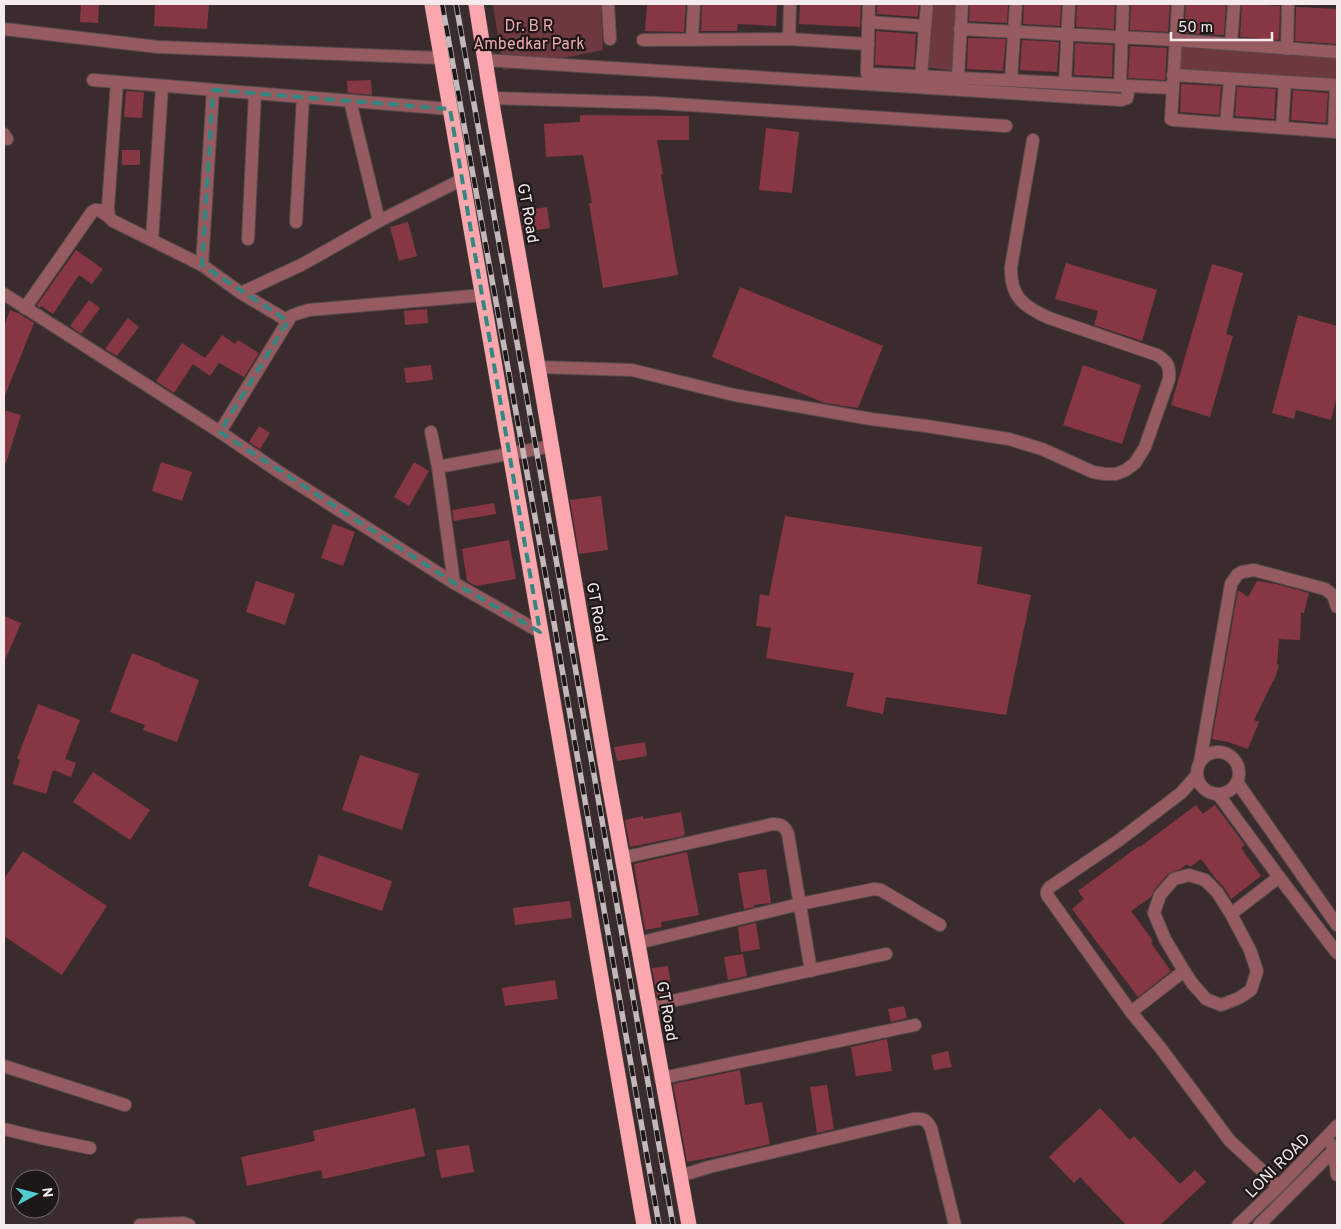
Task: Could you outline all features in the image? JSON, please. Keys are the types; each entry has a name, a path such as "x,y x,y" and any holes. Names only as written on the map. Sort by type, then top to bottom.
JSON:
{"highway":[{"path":"432,4 644,1225"},
{"name":"GT Road","path":"476,4 490,98 552,446 622,858 689,1225"}],"street":[{"path":"608,4 610,39"},
{"path":"692,39 694,4"},
{"path":"789,39 790,4"},
{"path":"869,4 867,72 1124,86 1172,82 1230,79 1337,85 1336,132 1171,119 1172,82 1178,4"},
{"path":"921,76 927,4"},
{"path":"958,77 962,4"},
{"path":"1011,80 1016,4"},
{"path":"1065,83 1069,4"},
{"path":"484,60 1121,100 1127,98 1128,95 1124,86 1123,4"},
{"path":"1231,44 1234,4"},
{"path":"1287,49 1288,4"},
{"path":"868,22 925,26"},
{"path":"960,28 1175,40 1337,52"},
{"path":"4,29 158,47 441,58"},
{"path":"643,40 789,39 868,44"},
{"path":"1226,124 1230,79"},
{"path":"93,80 450,109"},
{"path":"109,217 108,207 117,82"},
{"path":"1282,128 1284,82"},
{"path":"152,240 162,86"},
{"path":"202,265 213,90"},
{"path":"248,239 255,93"},
{"path":"296,222 303,97"},
{"path":"490,98 658,103 1006,126"},
{"path":"350,101 379,221"},
{"path":"538,367 632,370 734,395 871,419 1009,439 1036,447 1093,472 1116,474 1126,470 1135,463 1145,447 1169,379 1170,371 1168,364 1157,355 1033,311 1019,299 1014,291 1011,267 1033,140"},
{"path":"241,293 303,264 379,221 463,180"},
{"path":"25,308 92,212 99,210 113,221 202,265 241,293 288,321"},
{"path":"4,294 454,583 540,632"},
{"path":"220,432 291,316 298,312 484,295"},
{"path":"431,432 438,467 454,583"},
{"path":"438,467 552,446"},
{"path":"1200,762 1231,584 1235,578 1242,572 1254,570 1325,589 1333,595 1337,606"},
{"path":"1218,752 1224,753 1236,761 1239,775 1234,787 1228,792 1218,794 1208,792 1202,788 1198,782 1197,775 1197,768 1205,756 1218,752"},
{"path":"1197,775 1181,793 1118,841 1050,887 1047,895 1131,1012 1159,1046 1230,1141 1278,1187"},
{"path":"1237,782 1337,924"},
{"path":"1218,794 1337,953"},
{"path":"622,858 780,824 788,834 811,970"},
{"path":"1189,875 1205,880 1217,892 1231,914 1250,950 1257,971 1251,990 1239,998 1222,1005 1206,999 1192,983 1165,939 1154,913 1160,895 1174,879 1189,875"},
{"path":"1231,914 1279,877"},
{"path":"638,943 865,890 881,890 940,925"},
{"path":"649,1006 886,954"},
{"path":"1131,1012 1184,971"},
{"path":"662,1078 915,1025"},
{"path":"4,1066 125,1105"},
{"path":"680,1176 738,1160 922,1118 928,1121 931,1128 955,1225"},
{"path":"4,1129 90,1148"},
{"path":"1333,1131 1337,1175"},
{"name":"LONI ROAD","path":"1238,1225 1333,1131"},
{"name":"LONI ROAD","path":"1259,1225 1336,1149"},
{"path":"140,1225 183,1223 189,1225"}],"highlighted area":[{"path":"213,90 450,109 540,632 454,583 220,432 288,321 202,265"}],"green space":[{"name":"Dr. B R Ambedkar Park","path":"493,4 601,4 603,50 503,70"},
{"path":"929,4 960,4 957,71 924,67"},
{"path":"1181,46 1337,57 1337,82 1179,71"}],"building":[{"path":"81,4 99,4 98,23 80,22"},
{"path":"155,4 209,4 207,29 154,26"},
{"path":"647,4 686,4 684,32 645,31"},
{"path":"702,4 777,4 776,26 738,24 737,31 701,31"},
{"path":"800,4 861,4 860,27 799,24"},
{"path":"877,4 919,4 918,17 877,14"},
{"path":"970,4 1008,4 1007,23 969,21"},
{"path":"1024,4 1061,4 1060,26 1023,24"},
{"path":"1077,4 1115,4 1114,29 1076,27"},
{"path":"1131,4 1170,4 1168,32 1130,30"},
{"path":"1186,4 1226,5 1224,35 1184,33"},
{"path":"1242,4 1280,6 1279,40 1240,37"},
{"path":"1296,7 1337,9 1336,44 1295,41"},
{"path":"876,31 916,34 914,67 875,65"},
{"path":"968,38 1006,39 1003,71 967,69"},
{"path":"1022,40 1059,42 1057,72 1020,70"},
{"path":"1075,43 1113,45 1112,77 1074,75"},
{"path":"1130,46 1167,48 1165,80 1128,78"},
{"path":"371,80 372,95 348,93 347,81"},
{"path":"1181,84 1221,86 1219,115 1180,112"},
{"path":"1237,87 1276,89 1274,119 1235,116"},
{"path":"1293,90 1328,93 1326,123 1291,120"},
{"path":"126,91 144,92 142,118 124,117"},
{"path":"580,115 689,116 689,140 657,140 678,275 603,288 589,203 592,203 583,155 546,157 544,124 580,122"},
{"path":"766,128 799,132 792,193 759,190"},
{"path":"122,150 140,150 140,165 122,165"},
{"path":"547,207 550,228 524,232 520,211"},
{"path":"408,222 417,256 399,261 390,227"},
{"path":"76,250 103,269 92,284 79,275 53,314 41,306 40,308 37,305"},
{"path":"1066,263 1157,290 1142,341 1094,325 1098,311 1055,299"},
{"path":"1212,264 1243,273 1226,334 1233,336 1210,417 1171,405"},
{"path":"740,287 883,346 858,408 825,403 712,357"},
{"path":"89,300 100,308 81,334 70,326"},
{"path":"427,309 428,323 405,325 404,311"},
{"path":"10,310 34,323 4,398 4,326"},
{"path":"1298,315 1337,326 1337,396 1331,420 1296,410 1294,419 1272,413"},
{"path":"128,318 139,327 117,356 105,349"},
{"path":"222,335 235,344 238,340 259,353 244,377 219,363 210,376 193,364 174,393 156,381 182,343 205,358"},
{"path":"431,365 433,380 406,383 404,368"},
{"path":"1083,365 1141,385 1122,444 1063,425"},
{"path":"4,410 21,415 6,463 4,463"},
{"path":"259,426 270,433 260,449 249,442"},
{"path":"161,462 192,472 182,501 152,491"},
{"path":"414,462 429,471 409,506 394,497"},
{"path":"601,496 608,550 579,554 570,500"},
{"path":"494,503 496,514 454,521 452,510"},
{"path":"785,516 982,547 977,584 1031,595 1006,715 886,697 883,714 846,706 854,673 766,658 771,628 756,626 760,594 769,596"},
{"path":"333,524 355,532 343,566 321,558"},
{"path":"509,540 516,579 476,586 467,581 462,549"},
{"path":"256,581 295,594 285,625 246,612"},
{"path":"1257,581 1309,593 1304,613 1301,613 1300,640 1279,639 1277,664 1279,665 1274,681 1254,720 1259,722 1248,749 1212,739 1238,590 1248,597"},
{"path":"4,616 21,623 4,663"},
{"path":"132,653 199,680 177,742 143,730 145,725 110,712"},
{"path":"38,704 80,720 65,759 76,763 71,777 53,770 46,794 13,784 20,760 17,759"},
{"path":"645,742 647,756 617,761 614,747"},
{"path":"360,755 419,774 402,830 342,810"},
{"path":"93,772 150,810 130,840 73,802"},
{"path":"1196,805 1203,814 1215,805 1245,845 1241,848 1261,876 1231,899 1224,887 1201,859 1190,867 1187,864 1181,869 1168,874 1154,890 1151,897 1131,911 1153,941 1151,943 1171,971 1138,997 1072,909 1084,899 1078,891"},
{"path":"681,812 684,836 630,847 625,820 643,816 643,819"},
{"path":"23,851 107,906 62,975 4,936 4,879"},
{"path":"687,852 699,915 661,922 662,927 645,930 634,864"},
{"path":"319,855 392,881 382,911 308,886"},
{"path":"766,869 771,903 754,905 754,907 744,909 738,873"},
{"path":"570,901 572,918 515,925 513,908"},
{"path":"756,923 760,949 741,952 738,927"},
{"path":"743,954 747,976 728,980 724,957"},
{"path":"668,966 672,993 657,996 652,968"},
{"path":"555,980 558,999 505,1006 502,988"},
{"path":"904,1006 907,1018 891,1022 888,1009"},
{"path":"887,1039 892,1071 856,1076 851,1047"},
{"path":"948,1051 952,1067 934,1070 931,1055"},
{"path":"740,1070 745,1105 762,1102 770,1144 687,1162 673,1084"},
{"path":"827,1085 834,1129 817,1133 810,1087"},
{"path":"415,1108 425,1156 323,1179 321,1170 247,1186 241,1157 315,1141 313,1131"},
{"path":"1100,1108 1130,1140 1134,1136 1180,1184 1195,1170 1206,1182 1160,1225 1126,1225 1080,1177 1074,1183 1049,1157"},
{"path":"469,1145 474,1172 441,1178 436,1150"}],"railway":[{"path":"442,4 550,600 659,1225"},
{"path":"456,4 673,1225"}]}
